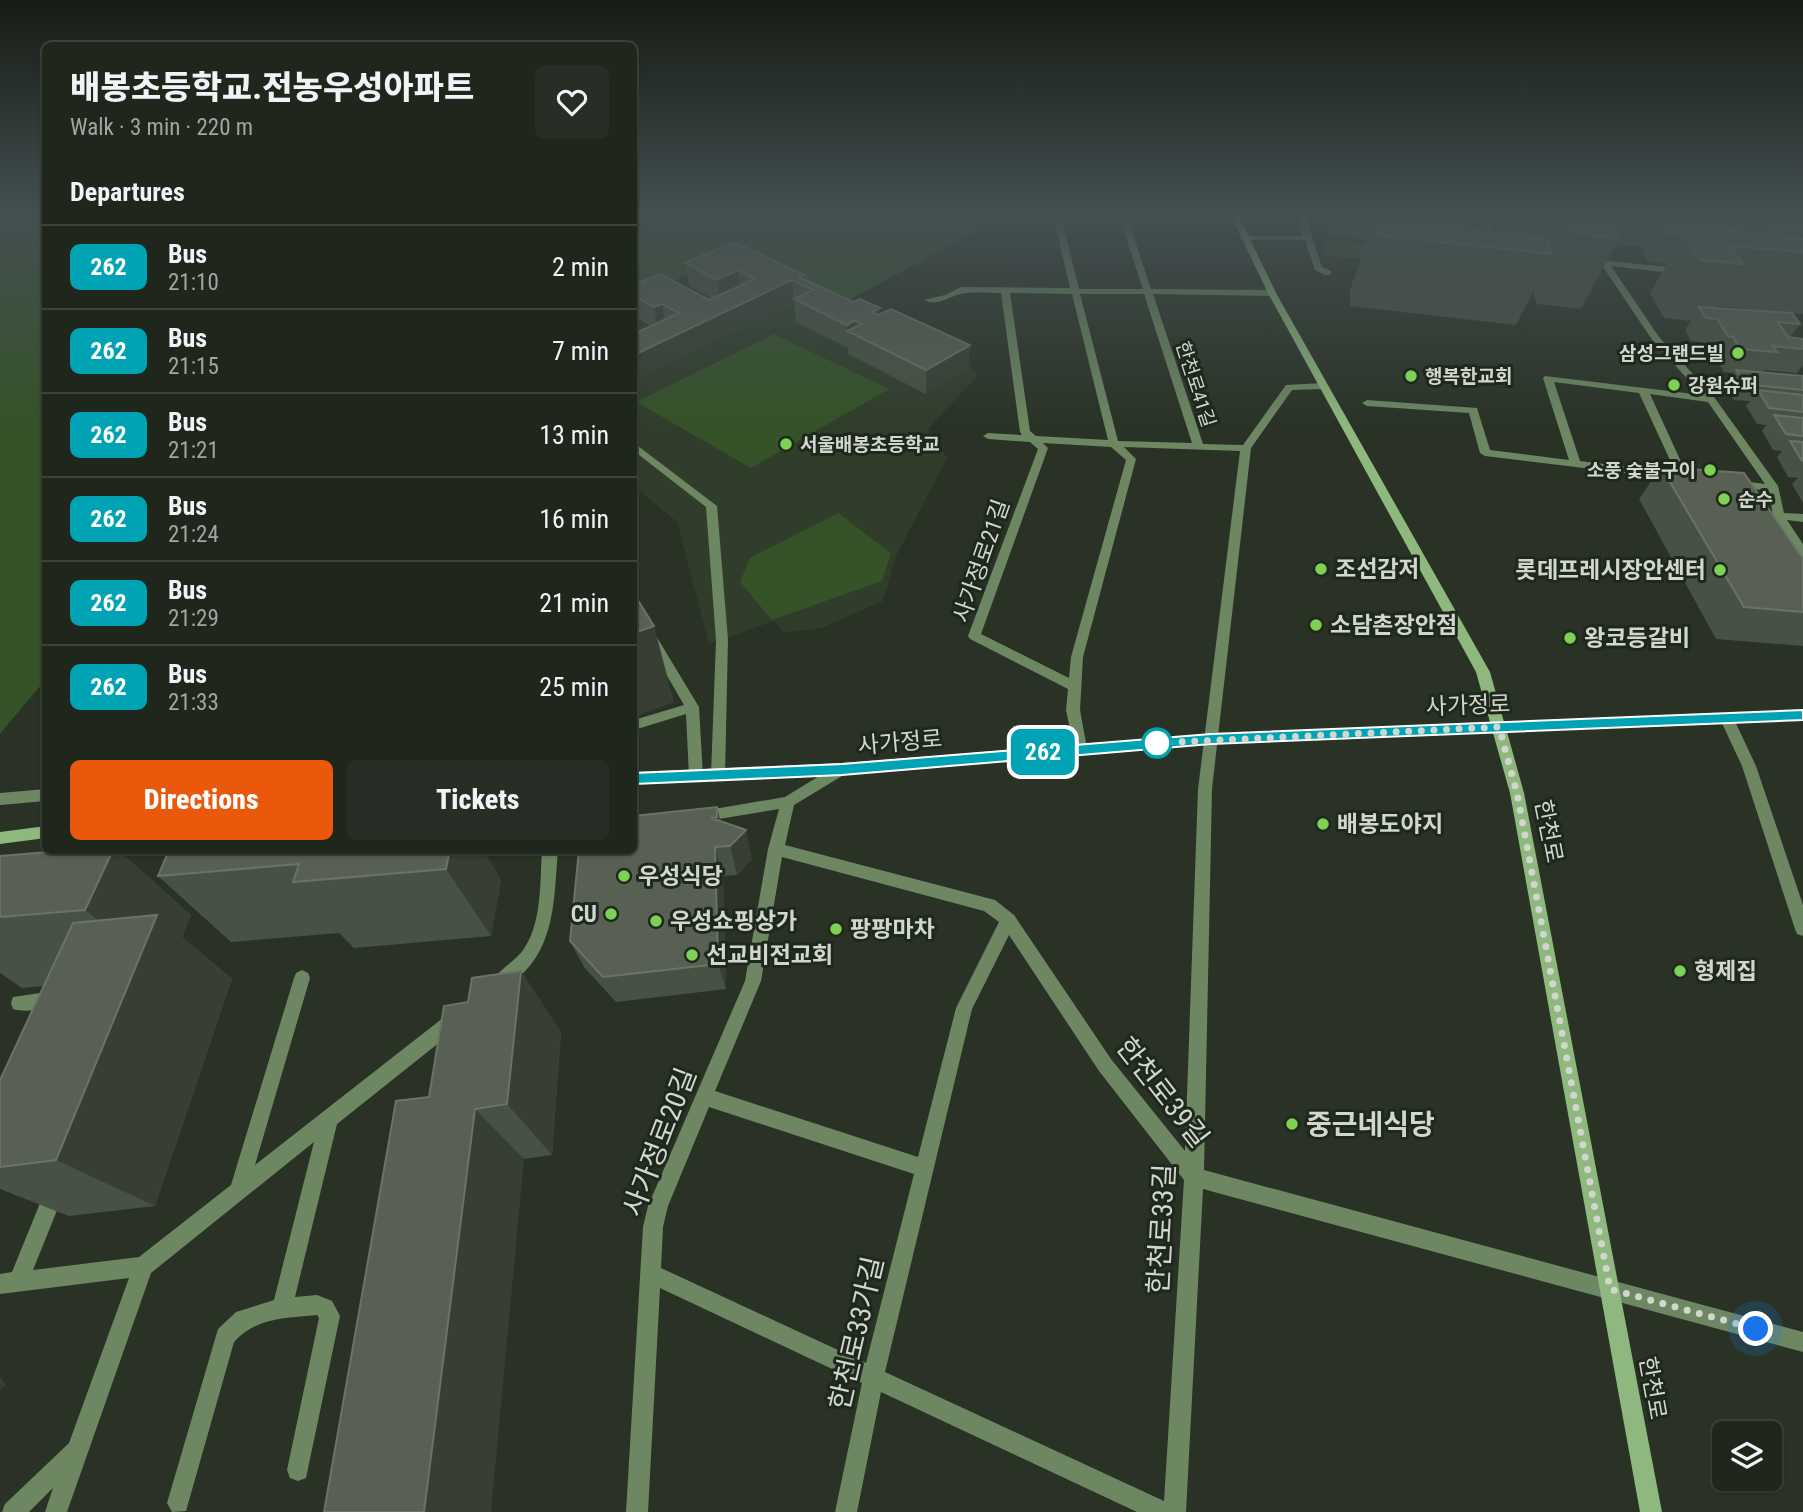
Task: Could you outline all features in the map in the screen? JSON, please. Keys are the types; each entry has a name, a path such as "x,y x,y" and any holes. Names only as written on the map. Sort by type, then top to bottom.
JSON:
{"main road":[{"name":"한천로","path":"1269,287 1483,672 1517,793 1651,1512"},
{"name":"사가정로","path":"637,778 842,769 1211,739 1803,715"},
{"path":"0,838 42,832"}],"street":[{"path":"1075,287 1114,444 1131,459 1077,657 1073,710 1080,748"},
{"name":"한천로41길","path":"1147,287 1199,448"},
{"path":"1621,287 1656,339 1711,399 1774,488 1779,516 1803,553"},
{"path":"928,300 947,297 961,290 1272,293"},
{"path":"1005,290 1025,432 1036,439"},
{"path":"1576,464 1548,378 1711,399"},
{"path":"1211,739 1246,447 1289,387 1323,386"},
{"path":"1643,390 1684,477"},
{"path":"1367,403 1473,411 1485,453 1696,478"},
{"name":"한천로41길","path":"988,436 1199,448 1246,447"},
{"name":"사가정로21길","path":"1036,439 1043,448 974,636 1074,686"},
{"path":"637,448 711,506 722,640 718,775"},
{"path":"1722,481 1774,488"},
{"path":"1779,516 1803,518"},
{"path":"637,614 692,707 696,776"},
{"path":"637,724 692,707"},
{"path":"1727,719 1749,766 1803,929"},
{"name":"한천로33길","path":"1175,1512 1194,1177 1205,789 1211,739"},
{"path":"680,818 739,812 788,802 842,769"},
{"path":"0,799 42,794"},
{"name":"사가정로20길","path":"637,1512 653,1227 658,1206 753,981 776,849 788,802"},
{"path":"0,845 29,834"},
{"name":"한천로39길","path":"776,849 989,905 1008,920 1105,1065 1194,1177 1803,1342"},
{"path":"487,994 518,969 533,951 539,935 549,854"},
{"name":"한천로33가길","path":"846,1512 873,1378 964,1009 1008,920"},
{"path":"238,1192 302,978"},
{"path":"19,1003 73,997"},
{"path":"9,1283 143,1266 466,1011"},
{"path":"706,1097 924,1168"},
{"path":"282,1310 329,1120"},
{"path":"9,1283 60,1179"},
{"path":"56,1512 143,1266"},
{"path":"650,1274 1162,1512"},
{"path":"178,1503 225,1336 233,1325 247,1316 317,1305 325,1308 330,1316 298,1471"},
{"path":"13,1512 78,1448"}],"shaded area":[{"name":"서울배봉초등학교","path":"681,287 796,287 962,356 978,375 928,429 947,458 896,556 883,601 821,628 784,633 774,621 709,644 677,522 637,489 637,306"}],"green space":[{"path":"0,287 42,287 42,685 0,734"},
{"path":"637,287 662,287 637,298"},
{"path":"821,287 874,287 849,300"},
{"path":"774,334 889,389 751,468 637,402"},
{"path":"838,513 891,553 882,581 772,620 740,582 750,558"}],"building":[{"path":"637,287 684,287 709,300 738,287 778,287 637,354 637,333 679,313 662,304 654,307 637,298"},
{"path":"806,287 820,287 853,302 860,299 880,308 872,312 878,315 891,309 970,345 926,370 847,331 862,324 855,320 847,325 794,299 813,290"},
{"path":"1699,307 1792,313 1800,324 1778,322 1788,337 1803,339 1803,349 1773,346 1777,352 1740,349 1717,319 1706,318"},
{"path":"1736,370 1803,376 1803,390 1745,384"},
{"path":"1758,390 1803,395 1803,412 1769,408"},
{"path":"1774,415 1803,418 1803,436 1786,434"},
{"path":"1790,441 1803,442 1803,461 1802,461"},
{"path":"1661,467 1744,473 1803,559 1803,612 1744,607"},
{"path":"637,599 654,626 637,632"},
{"name":"우성쇼핑상가","path":"717,807 717,817 711,818 746,830 730,846 715,847 718,964 603,977 570,941 579,854 637,854 637,816"},
{"path":"42,853 111,854 85,910 0,917 0,856"},
{"path":"167,854 449,854 446,869 293,882 299,864 158,876"},
{"path":"157,915 56,1160 0,1167 0,1080 73,923"},
{"path":"521,971 507,1104 475,1109 424,1512 324,1512 396,1101 429,1097 444,1006 468,1002 472,978"}],"bus line":[{"name":"262","path":"637,778 842,769 1211,739 1803,715"}],"place":[{"name":"삼성그랜드빌","path":"1738,353"},
{"name":"행복한교회","path":"1411,376"},
{"name":"강원슈퍼","path":"1674,385"},
{"name":"서울배봉초등학교","path":"786,444"},
{"name":"소풍 숯불구이","path":"1710,470"},
{"name":"순수","path":"1724,499"},
{"name":"조선감저","path":"1321,569"},
{"name":"롯데프레시장안센터","path":"1720,570"},
{"name":"소담촌장안점","path":"1316,625"},
{"name":"왕코등갈비","path":"1570,638"},
{"name":"배봉도야지","path":"1323,824"},
{"name":"우성식당","path":"624,876"},
{"name":"CU","path":"611,914"},
{"name":"우성쇼핑상가","path":"656,921"},
{"name":"팡팡마차","path":"836,929"},
{"name":"선교비전교회","path":"692,955"},
{"name":"형제집","path":"1680,971"},
{"name":"중근네식당","path":"1292,1124"}],"route":[{"path":"1157,743 1499,727 1517,793 1610,1289 1756,1329"}]}
